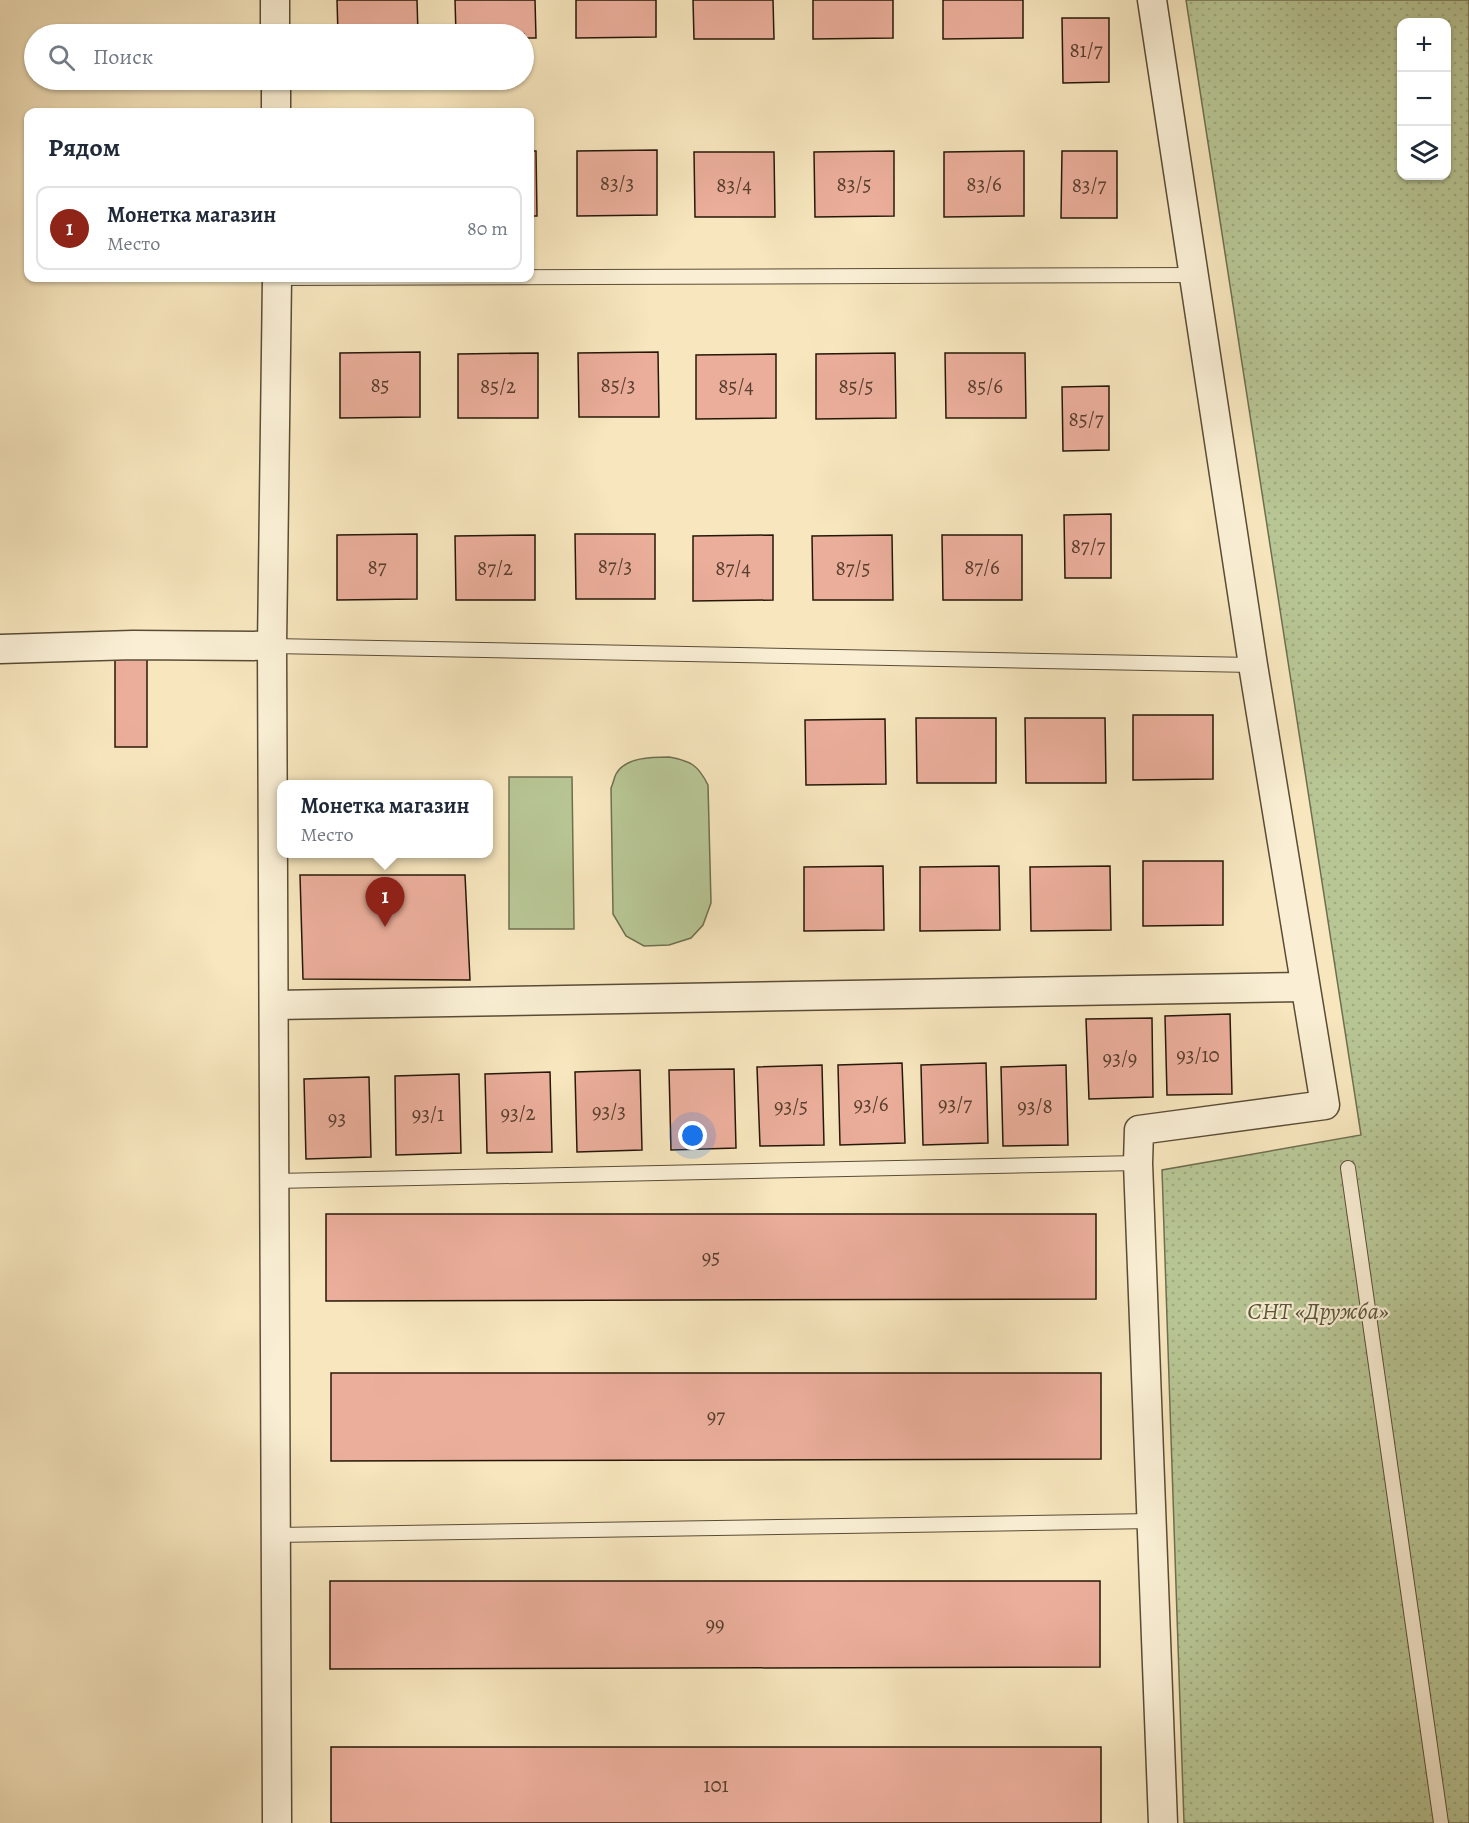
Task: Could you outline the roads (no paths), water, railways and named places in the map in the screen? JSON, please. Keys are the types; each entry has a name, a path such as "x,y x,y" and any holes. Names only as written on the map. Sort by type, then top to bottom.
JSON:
{"street":[{"path":"275,0 275,24"},
{"path":"1152,0 1253,664 1325,1105 1139,1130 1138,1163 1163,1823"},
{"path":"276,90 276,108"},
{"path":"277,282 272,646 277,1823"},
{"path":"0,649 133,645 272,646"},
{"path":"275,1005 1305,987"}],"lane":[{"path":"534,277 1194,275"},
{"path":"272,646 1253,664"},
{"path":"275,1181 1138,1163"},
{"path":"1348,1168 1441,1823"},
{"path":"276,1535 1152,1521"}],"place":[{"name":"Монетка магазин","path":"385,927"}],"park label":[{"name":"СНТ «Дружба»","path":"1318,1311"}]}
